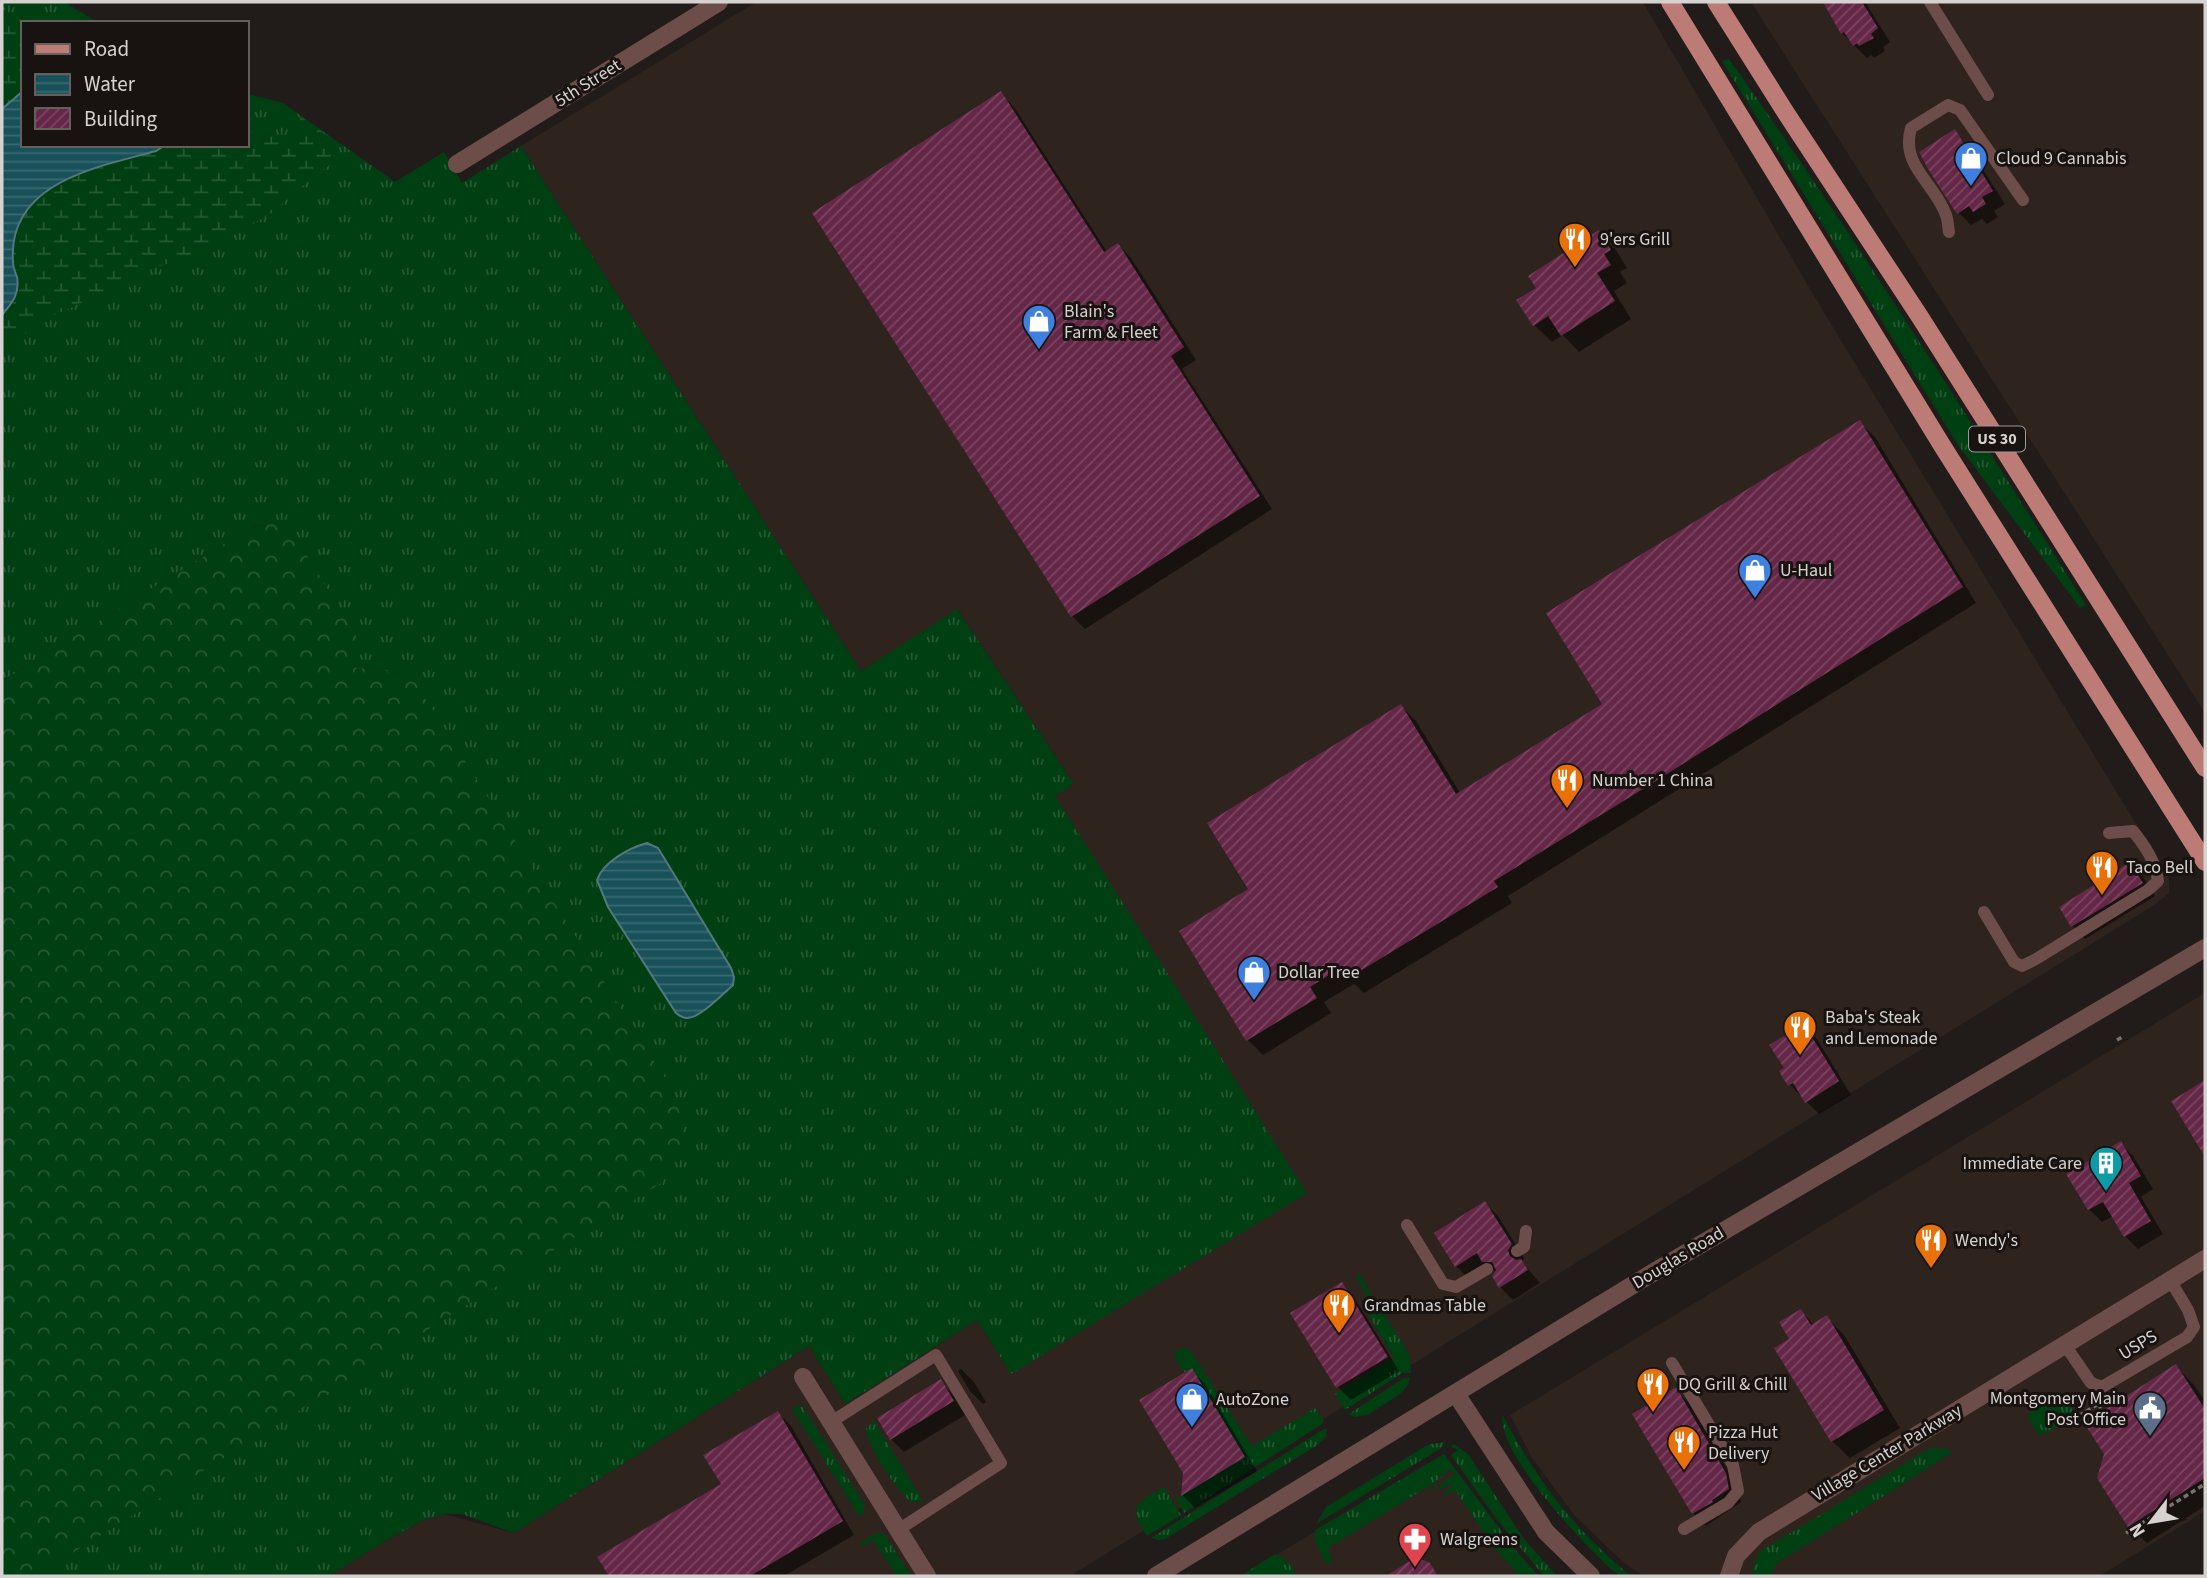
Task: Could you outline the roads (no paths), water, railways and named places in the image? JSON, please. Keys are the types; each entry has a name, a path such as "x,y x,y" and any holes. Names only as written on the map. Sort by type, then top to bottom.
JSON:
{"main road":[{"name":"US 30","path":"1670,2 1943,447 2205,862"},
{"name":"US 30","path":"1716,2 1935,340 2205,768"}],"street":[{"name":"5th Street","path":"457,164 719,2"},
{"name":"Douglas Road","path":"1156,1576 1654,1272 2205,948"},
{"name":"Village Center Parkway","path":"1729,1576 1736,1556 1759,1532 2205,1259"},
{"path":"803,1377 927,1576"},
{"path":"1456,1394 1546,1532 1591,1576"}],"lane":[{"path":"1930,2 1988,95"},
{"path":"1949,232 1946,215 1909,155 1907,142 1911,128 1948,105 1960,110 2023,201"},
{"path":"1984,912 2014,962 2022,966 2148,890 2158,881 2157,869 2143,844 2133,831 2109,833"},
{"path":"1407,1225 1443,1284 1456,1287 1487,1269"},
{"path":"1517,1251 1524,1247 1526,1231"},
{"name":"USPS","path":"2065,1345 2091,1383 2102,1387 2176,1343 2194,1327 2188,1310 2170,1280"},
{"path":"831,1422 936,1355 1001,1463 898,1530"},
{"path":"1672,1363 1733,1465 1738,1491 1728,1503 1684,1529"}],"water":[{"path":"21,93 21,147 162,147 84,172 60,182 40,196 25,213 15,235 13,262 17,288 12,302 2,315 2,109"},
{"path":"647,843 658,848 734,977 733,985 711,1005 691,1017 683,1018 676,1013 608,907 597,880 605,867 618,857"}],"place":[{"name":"Cloud 9 Cannabis","path":"1971,188"},
{"name":"9'ers Grill","path":"1575,269"},
{"name":"Blain's Farm & Fleet","path":"1039,351"},
{"name":"U-Haul","path":"1755,600"},
{"name":"Number 1 China","path":"1567,810"},
{"name":"Taco Bell","path":"2102,897"},
{"name":"Dollar Tree","path":"1254,1002"},
{"name":"Baba's Steak and Lemonade","path":"1800,1057"},
{"name":"Immediate Care","path":"2106,1193"},
{"name":"Wendy's","path":"1931,1270"},
{"name":"Grandmas Table","path":"1339,1335"},
{"name":"DQ Grill & Chill","path":"1653,1414"},
{"name":"AutoZone","path":"1192,1429"},
{"name":"Montgomery Main Post Office","path":"2150,1438"},
{"name":"Pizza Hut Delivery","path":"1684,1472"},
{"name":"Walgreens","path":"1415,1569"}]}
